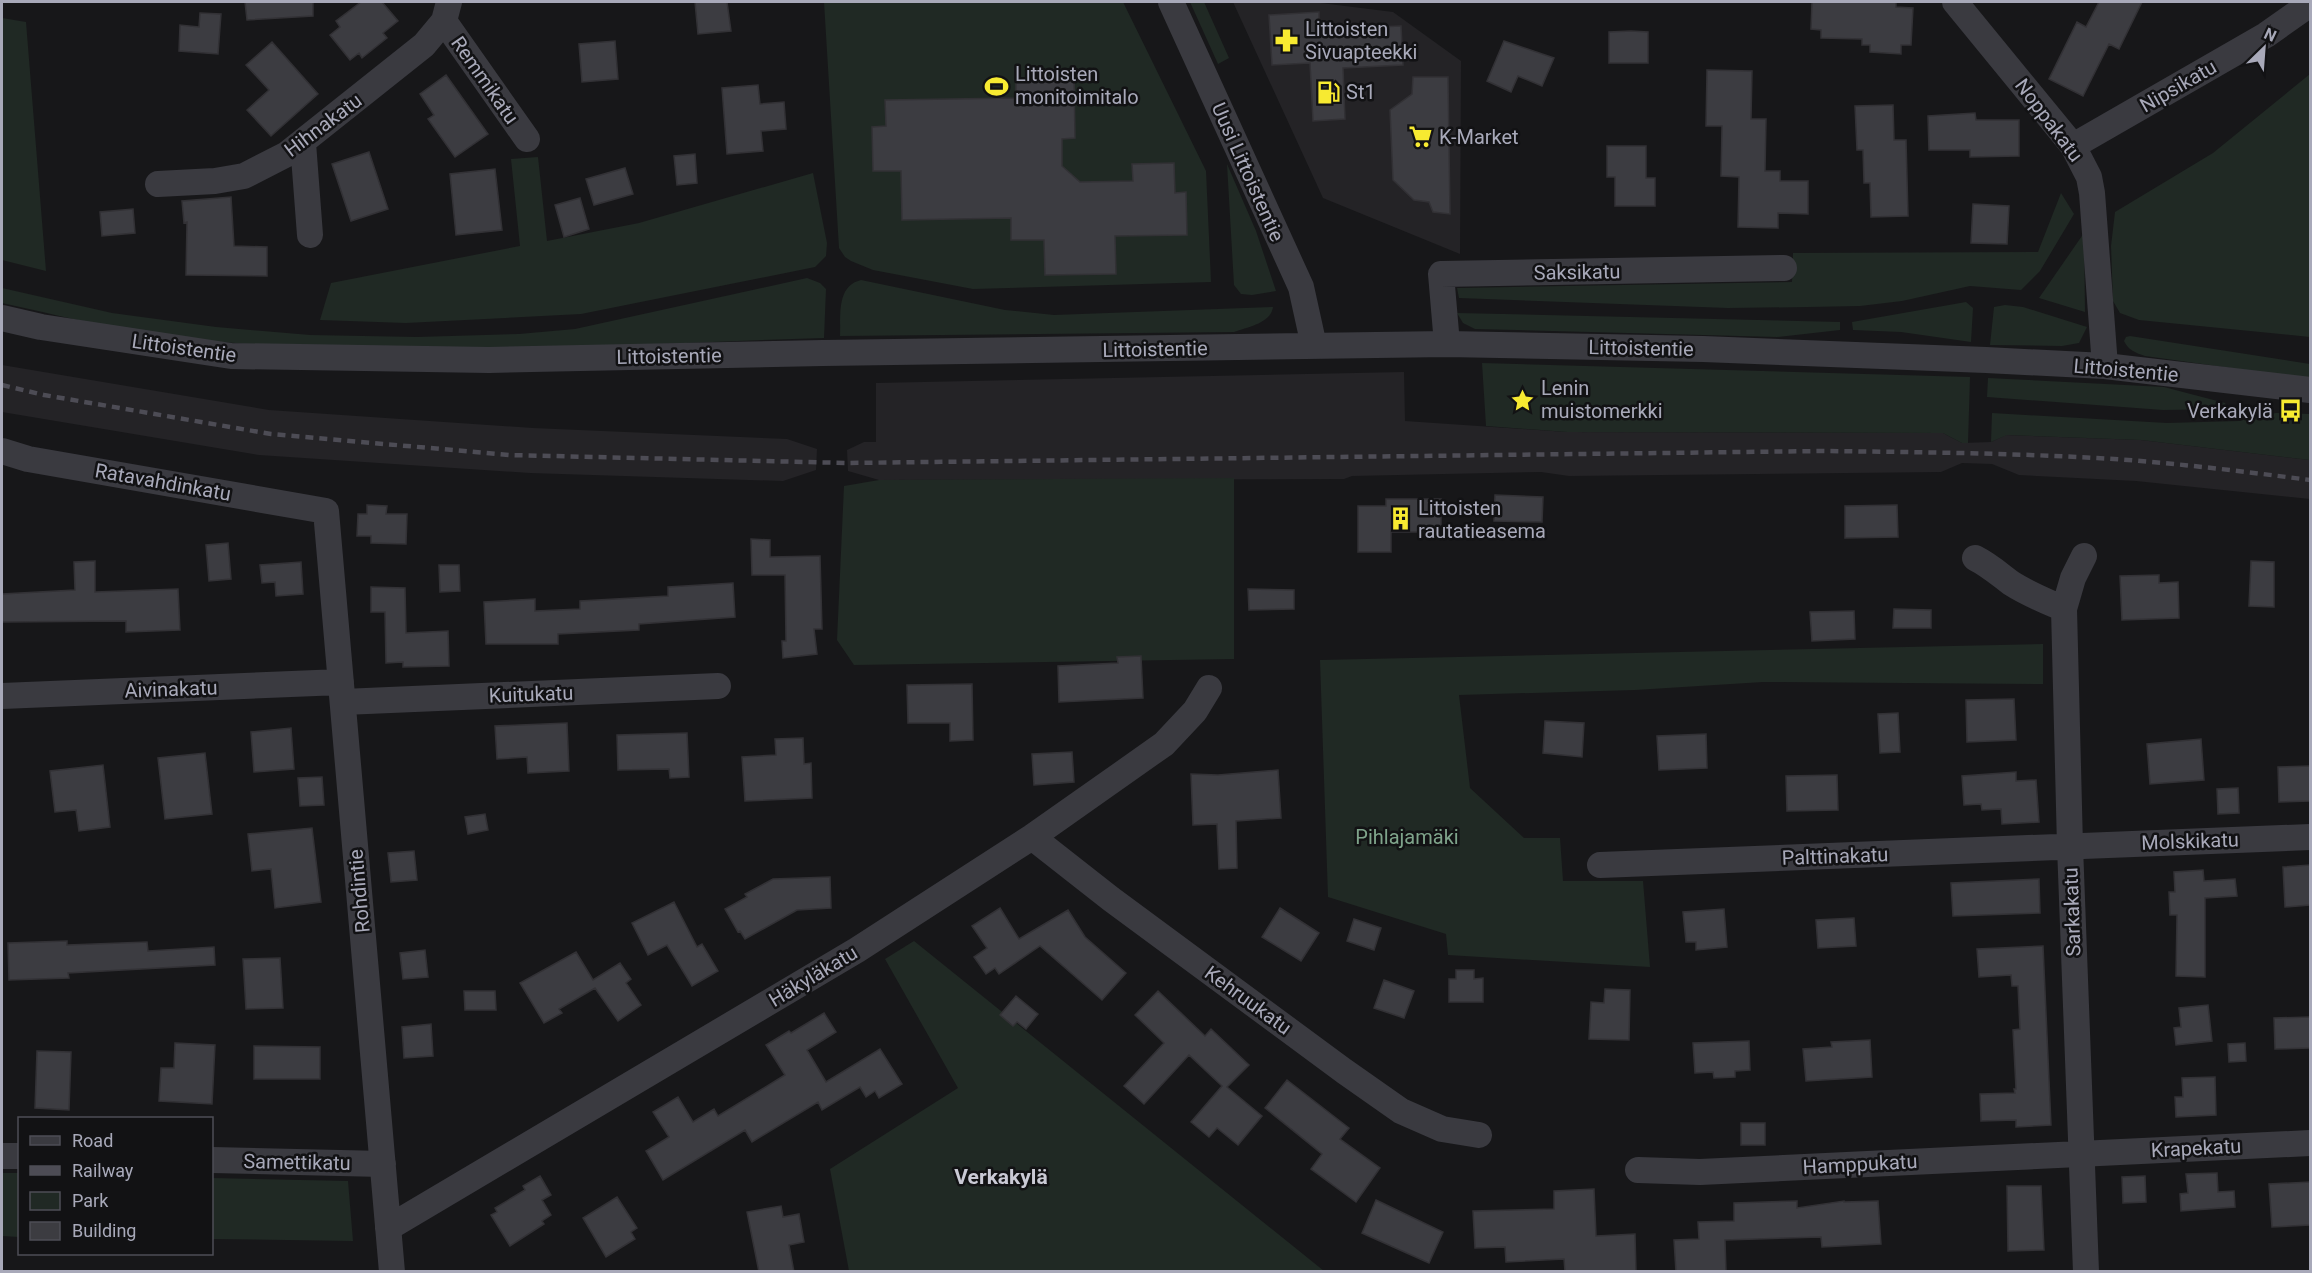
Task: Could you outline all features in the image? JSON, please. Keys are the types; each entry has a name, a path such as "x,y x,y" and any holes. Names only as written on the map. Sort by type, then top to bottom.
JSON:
{"street":[{"name":"Uusi Littoistentie","path":"1171,2 1300,287 1314,346"},
{"name":"Noppakatu","path":"1955,2 2073,146 2089,177 2105,366"},
{"name":"Nipsikatu","path":"2073,146 2266,35 2310,4"},
{"name":"Remmikatu","path":"446,11 527,139"},
{"name":"Hihnakatu","path":"158,184 215,181 244,176 271,163 303,143 424,45 446,11"},
{"path":"303,143 310,235"},
{"name":"Saksikatu","path":"1447,344 1440,274 1784,268"},
{"name":"Littoistentie","path":"2,318 41,327 231,356 489,360 823,352 1447,344 1715,350 2105,366 2310,390"},
{"name":"Ratavahdinkatu","path":"2,451 28,459 326,511"},
{"name":"Rohdintie","path":"326,511 392,1272"},
{"name":"Sarkakatu","path":"2084,556 2073,578 2064,609 2070,846 2086,1272"},
{"path":"1975,558 1989,565 2029,594 2064,609"},
{"name":"Kuitukatu","path":"342,692 718,686"},
{"name":"Häkyläkatu","path":"388,1228 857,950 1032,837 1164,744 1195,711 1209,688"},
{"name":"Aivinakatu","path":"2,696 342,692"},
{"name":"Kehruukatu","path":"1032,837 1111,899 1401,1111 1442,1129 1479,1135"},
{"name":"Molskikatu","path":"2070,846 2310,837"},
{"name":"Palttinakatu","path":"1600,866 2070,846"},
{"name":"Krapekatu","path":"2081,1153 2310,1143"},
{"name":"Hamppukatu","path":"1638,1170 1700,1172 2081,1153"},
{"path":"2,1156 18,1156"},
{"name":"Samettikatu","path":"213,1160 383,1164"}],"shaded area":[{"path":"1233,2 1313,2 1393,12 1461,61 1460,254 1323,198"},
{"path":"2,365 269,410 533,428 787,439 817,449 816,470 783,481 530,473 259,455 2,412"},
{"path":"1404,372 1405,421 1567,432 1943,433 1962,443 1991,442 2006,435 2141,440 2310,460 2310,499 2136,481 2019,475 1992,464 1962,463 1941,472 1569,476 1541,472 1352,476 1344,479 879,480 848,471 847,450 864,442 876,442 876,383"}],"green space":[{"name":"Littoisten monitoimitalo","path":"824,2 1123,2 1206,171 1211,282 973,289 873,270 845,257 839,248"},
{"path":"1190,2 1204,2 1229,58 1218,64"},
{"path":"2,18 26,22 46,271 2,260"},
{"path":"2310,74 2310,337 2139,320 2120,313 2113,301 2111,246 2115,212 2213,153"},
{"path":"538,157 547,241 639,223 813,173 827,243 826,256 815,267 581,314 406,323 320,320 331,283 520,246 511,159"},
{"path":"1227,164 1256,231 1276,291 1252,295 1241,294 1234,285"},
{"path":"2061,193 2074,214 2040,271 2021,290 1970,286 1902,301 1860,306 1728,308 1459,298 1457,288 1792,282 1793,253 2038,252"},
{"path":"2084,233 2085,312 2039,298"},
{"path":"807,278 820,283 826,289 824,338 522,348 296,347 166,336 111,327 2,303 2,288 112,313 216,327 310,335 417,337 519,334 575,329"},
{"path":"861,280 1005,310 1054,315 1273,307 1263,321 1234,332 840,336 840,311 844,295 847,288"},
{"path":"1966,302 1973,308 1971,342 1901,332 1853,330 1852,322"},
{"path":"2005,305 2023,307 2087,327 2079,343 2062,346 1990,345 1994,307"},
{"path":"1457,313 1840,322 1840,330 1777,337 1475,329 1463,323"},
{"path":"2130,336 2310,364 2310,379 2145,356 2128,347 2124,341"},
{"path":"1482,363 1970,377 1968,443 1962,443 1943,433 1567,432 1486,426"},
{"path":"1988,378 2164,387 2225,403 2228,409 2163,410 1987,397"},
{"path":"1992,413 2167,423 2238,421 2276,413 2310,414 2310,460 2141,440 2007,435 1991,442"},
{"path":"1234,478 1234,659 854,665 837,640 844,486 879,480"},
{"name":"Pihlajamäki","path":"2043,644 2043,684 1763,682 1635,690 1459,695 1470,788 1524,838 1560,838 1563,881 1643,881 1650,967 1448,955 1446,934 1328,897 1320,660"},
{"path":"914,941 1324,1271 849,1271 830,1169 958,1088 885,959"},
{"path":"2,1173 18,1173 18,1237 2,1236"},
{"path":"213,1178 348,1181 353,1241 213,1239"}],"building":[{"path":"245,2 313,2 313,16 247,20"},
{"path":"361,2 382,2 398,21 383,33 387,38 362,58 359,53 350,60 330,35 340,27 336,21"},
{"path":"695,2 727,2 731,31 698,34"},
{"path":"1812,2 1896,2 1896,7 1913,8 1911,45 1901,45 1901,54 1870,52 1870,45 1862,45 1862,39 1821,38 1821,30 1811,29"},
{"path":"2099,2 2142,2 2119,49 2109,44 2083,96 2049,79 2077,22 2086,27"},
{"path":"1319,12 1319,26 1352,24 1352,28 1401,26 1403,65 1343,68 1345,119 1313,121 1310,63 1272,65 1269,15"},
{"path":"200,13 221,14 218,54 179,51 180,25 199,27"},
{"path":"1609,32 1648,32 1648,63 1609,63"},
{"path":"615,41 618,79 582,82 579,44"},
{"path":"1504,41 1554,58 1542,86 1518,76 1511,92 1487,81"},
{"path":"272,42 318,94 271,136 247,110 269,90 246,65"},
{"path":"1707,70 1752,71 1751,119 1766,119 1765,171 1780,171 1780,181 1808,181 1808,214 1778,213 1778,228 1738,227 1739,177 1721,176 1722,126 1706,126"},
{"path":"446,75 488,134 455,157 428,119 434,115 420,94"},
{"path":"1074,77 1075,138 1062,139 1062,166 1080,182 1133,181 1132,164 1174,163 1175,193 1186,192 1187,235 1115,236 1116,274 1045,275 1044,240 1011,240 1011,218 902,220 901,171 873,171 872,127 886,126 885,100 1016,98 1016,78"},
{"path":"1413,77 1448,77 1450,214 1433,212 1429,202 1414,200 1393,180 1390,110 1412,94"},
{"path":"758,85 760,104 784,102 786,129 761,131 763,151 727,154 722,88"},
{"path":"1893,105 1894,140 1906,140 1908,216 1871,217 1870,183 1864,183 1863,150 1857,150 1855,106"},
{"path":"1975,113 1976,120 2019,120 2019,156 1970,157 1970,150 1929,150 1928,116"},
{"path":"1607,146 1646,146 1646,178 1655,178 1655,206 1615,206 1615,177 1607,177"},
{"path":"369,152 388,209 351,221 332,164"},
{"path":"695,154 697,183 677,185 674,156"},
{"path":"625,168 633,194 594,205 586,179"},
{"path":"495,169 502,230 456,235 450,174"},
{"path":"231,197 234,246 267,247 267,276 186,275 187,222 184,223 182,201"},
{"path":"580,198 589,229 564,237 555,205"},
{"path":"1973,204 2009,206 2007,244 1971,243"},
{"path":"133,209 135,233 102,236 100,212"},
{"path":"1495,495 1543,497 1542,522 1494,521"},
{"name":"Littoisten rautatieasema","path":"1386,499 1441,499 1441,532 1391,532 1391,552 1358,552 1358,506 1386,506"},
{"path":"367,505 387,506 386,514 407,514 406,544 371,543 371,536 357,536 358,514 367,514"},
{"path":"1897,505 1898,537 1845,538 1845,506"},
{"path":"751,539 770,540 770,557 820,556 822,629 814,629 817,654 783,658 782,641 786,641 785,575 752,575"},
{"path":"228,543 231,579 209,581 206,545"},
{"path":"95,561 95,592 178,589 180,630 126,632 126,621 2,622 2,594 75,590 74,562"},
{"path":"2251,561 2274,562 2274,607 2249,606"},
{"path":"301,562 303,594 276,596 275,582 262,583 260,565"},
{"path":"439,565 459,565 460,591 440,592"},
{"path":"2159,575 2159,583 2178,582 2179,618 2122,620 2120,576"},
{"path":"733,583 735,617 639,624 639,630 558,634 558,644 486,644 484,602 535,599 535,611 580,609 580,601 668,596 668,587"},
{"path":"371,587 405,588 406,633 448,631 449,666 403,667 403,662 386,663 385,612 371,612"},
{"path":"1248,589 1294,590 1294,609 1249,610"},
{"path":"1894,609 1931,610 1931,628 1893,628"},
{"path":"1854,611 1855,639 1812,641 1810,612"},
{"path":"1141,656 1143,698 1059,702 1058,666 1118,663 1117,657"},
{"path":"972,684 973,740 950,741 950,723 908,723 907,685"},
{"path":"2014,699 2016,740 1967,742 1966,700"},
{"path":"1898,713 1900,752 1880,753 1878,714"},
{"path":"1545,721 1584,723 1582,757 1543,753"},
{"path":"567,723 569,771 528,773 527,757 497,759 495,726"},
{"path":"291,728 294,769 254,772 251,732"},
{"path":"687,733 689,777 670,778 669,769 618,770 617,735"},
{"path":"1706,734 1707,768 1659,770 1657,736"},
{"path":"803,738 804,764 811,763 812,798 745,801 742,757 776,755 775,739"},
{"path":"2201,739 2204,780 2150,784 2147,744"},
{"path":"1072,752 1074,782 1034,785 1032,754"},
{"path":"205,753 212,814 165,819 158,758"},
{"path":"103,765 110,827 79,831 76,810 55,812 50,771"},
{"path":"2310,766 2310,801 2279,802 2278,767"},
{"path":"1278,770 1281,818 1236,821 1237,868 1219,869 1217,824 1193,825 1191,774 1218,775"},
{"path":"2016,772 2016,781 2036,780 2039,822 2002,824 2001,809 1982,810 1981,804 1964,805 1962,776"},
{"path":"1837,775 1838,810 1787,811 1786,776"},
{"path":"322,777 324,805 300,806 298,778"},
{"path":"2238,788 2239,813 2218,814 2217,789"},
{"path":"485,814 488,830 468,834 465,817"},
{"path":"312,828 321,902 275,908 271,869 252,871 248,834"},
{"path":"414,851 417,880 391,882 388,853"},
{"path":"2310,865 2310,905 2285,907 2283,867"},
{"path":"2203,870 2204,881 2235,879 2237,896 2205,898 2205,977 2176,976 2177,915 2170,915 2169,892 2175,892 2174,872"},
{"path":"830,877 831,908 797,910 745,939 740,931 738,932 725,909 747,897 745,894 773,879"},
{"path":"2039,879 2040,913 1953,916 1951,883"},
{"path":"674,902 697,947 702,944 718,971 692,986 667,945 648,955 632,923"},
{"path":"1000,908 1019,939 1068,910 1085,937 1126,973 1102,1000 1040,946 999,974 995,968 986,974 974,957 987,948 972,926"},
{"path":"1280,908 1319,933 1301,961 1262,937"},
{"path":"1724,909 1727,947 1696,950 1696,942 1686,942 1683,912"},
{"path":"1854,918 1856,946 1818,948 1816,920"},
{"path":"1354,919 1381,928 1374,950 1347,941"},
{"path":"67,941 67,945 147,942 148,951 214,947 215,965 68,973 69,978 9,980 8,943"},
{"path":"2043,946 2051,1125 2016,1127 2016,1120 1981,1121 1980,1094 2015,1093 2013,1030 2020,1029 2018,986 2012,986 2011,975 1979,977 1977,949"},
{"path":"425,950 428,977 403,979 400,953"},
{"path":"576,952 593,980 620,963 631,979 626,983 641,1005 618,1021 595,988 559,1009 562,1013 544,1023 520,983"},
{"path":"280,958 283,1008 246,1009 243,959"},
{"path":"1456,970 1474,970 1474,979 1483,978 1483,1002 1449,1002 1449,979 1456,979"},
{"path":"1384,980 1414,991 1404,1018 1374,1008"},
{"path":"1605,989 1630,990 1629,1040 1589,1039 1591,1002 1604,1003"},
{"path":"464,991 495,991 496,1010 465,1010"},
{"path":"1158,991 1205,1036 1211,1029 1249,1065 1227,1087 1262,1116 1238,1145 1217,1128 1209,1137 1191,1122 1222,1086 1189,1055 1144,1104 1124,1086 1164,1043 1135,1015"},
{"path":"1016,996 1038,1014 1026,1029 1017,1022 1013,1026 1000,1015"},
{"path":"2208,1005 2212,1041 2176,1045 2174,1028 2181,1027 2179,1008"},
{"path":"824,1013 836,1032 807,1050 826,1082 880,1049 902,1084 879,1098 875,1091 866,1097 860,1087 822,1110 818,1102 752,1142 745,1130 663,1180 646,1151 669,1137 653,1112 678,1097 693,1122 714,1109 718,1116 785,1075 766,1045"},
{"path":"2310,1017 2310,1048 2275,1049 2274,1018"},
{"path":"431,1024 433,1056 404,1058 402,1027"},
{"path":"1870,1040 1872,1077 1806,1081 1803,1049 1832,1047 1831,1042"},
{"path":"1749,1041 1750,1070 1735,1071 1735,1077 1714,1078 1713,1072 1695,1073 1693,1043"},
{"path":"175,1043 215,1045 212,1104 159,1101 161,1068 174,1068"},
{"path":"2245,1043 2246,1061 2229,1062 2228,1044"},
{"path":"254,1046 320,1047 320,1079 254,1079"},
{"path":"37,1051 71,1052 69,1110 35,1108"},
{"path":"2215,1077 2216,1115 2176,1117 2175,1097 2183,1097 2182,1078"},
{"path":"1287,1080 1349,1128 1340,1139 1380,1168 1356,1202 1311,1169 1322,1154 1265,1108"},
{"path":"1741,1123 1765,1123 1765,1145 1741,1145"},
{"path":"2217,1173 2218,1192 2234,1191 2235,1207 2181,1211 2180,1194 2188,1193 2186,1174"},
{"path":"540,1176 551,1195 542,1200 551,1215 542,1221 544,1224 510,1246 491,1215 497,1212 495,1208 525,1190 523,1186"},
{"path":"2145,1176 2146,1202 2123,1203 2122,1177"},
{"path":"2310,1182 2310,1225 2272,1227 2269,1184"},
{"path":"2007,1186 2041,1186 2044,1250 2008,1251"},
{"path":"1594,1189 1596,1236 1635,1234 1636,1272 1565,1272 1564,1259 1506,1262 1505,1247 1475,1248 1473,1211 1554,1209 1554,1191"},
{"path":"617,1197 637,1228 631,1232 635,1239 606,1257 583,1218"},
{"path":"1376,1200 1443,1232 1429,1263 1362,1233"},
{"path":"1797,1201 1797,1208 1844,1201 1878,1201 1881,1244 1822,1247 1821,1237 1725,1240 1726,1272 1676,1272 1674,1240 1699,1239 1698,1222 1734,1221 1734,1203"},
{"path":"781,1206 783,1217 799,1214 804,1242 789,1245 794,1272 759,1272 747,1212"}],"railway":[{"path":"2,385 44,395 271,434 509,455 848,463 1823,451 2029,455 2124,460 2310,480"}],"place":[{"name":"Littoisten Sivuapteekki","path":"1287,41"},
{"name":"Littoisten monitoimitalo","path":"997,86"},
{"name":"St1","path":"1328,92"},
{"name":"K-Market","path":"1421,137"},
{"name":"Lenin muistomerkki","path":"1523,400"},
{"name":"Verkakylä","path":"2291,411"},
{"name":"Littoisten rautatieasema","path":"1400,519"}],"district":[{"name":"Verkakylä","path":"1001,1177"}]}
